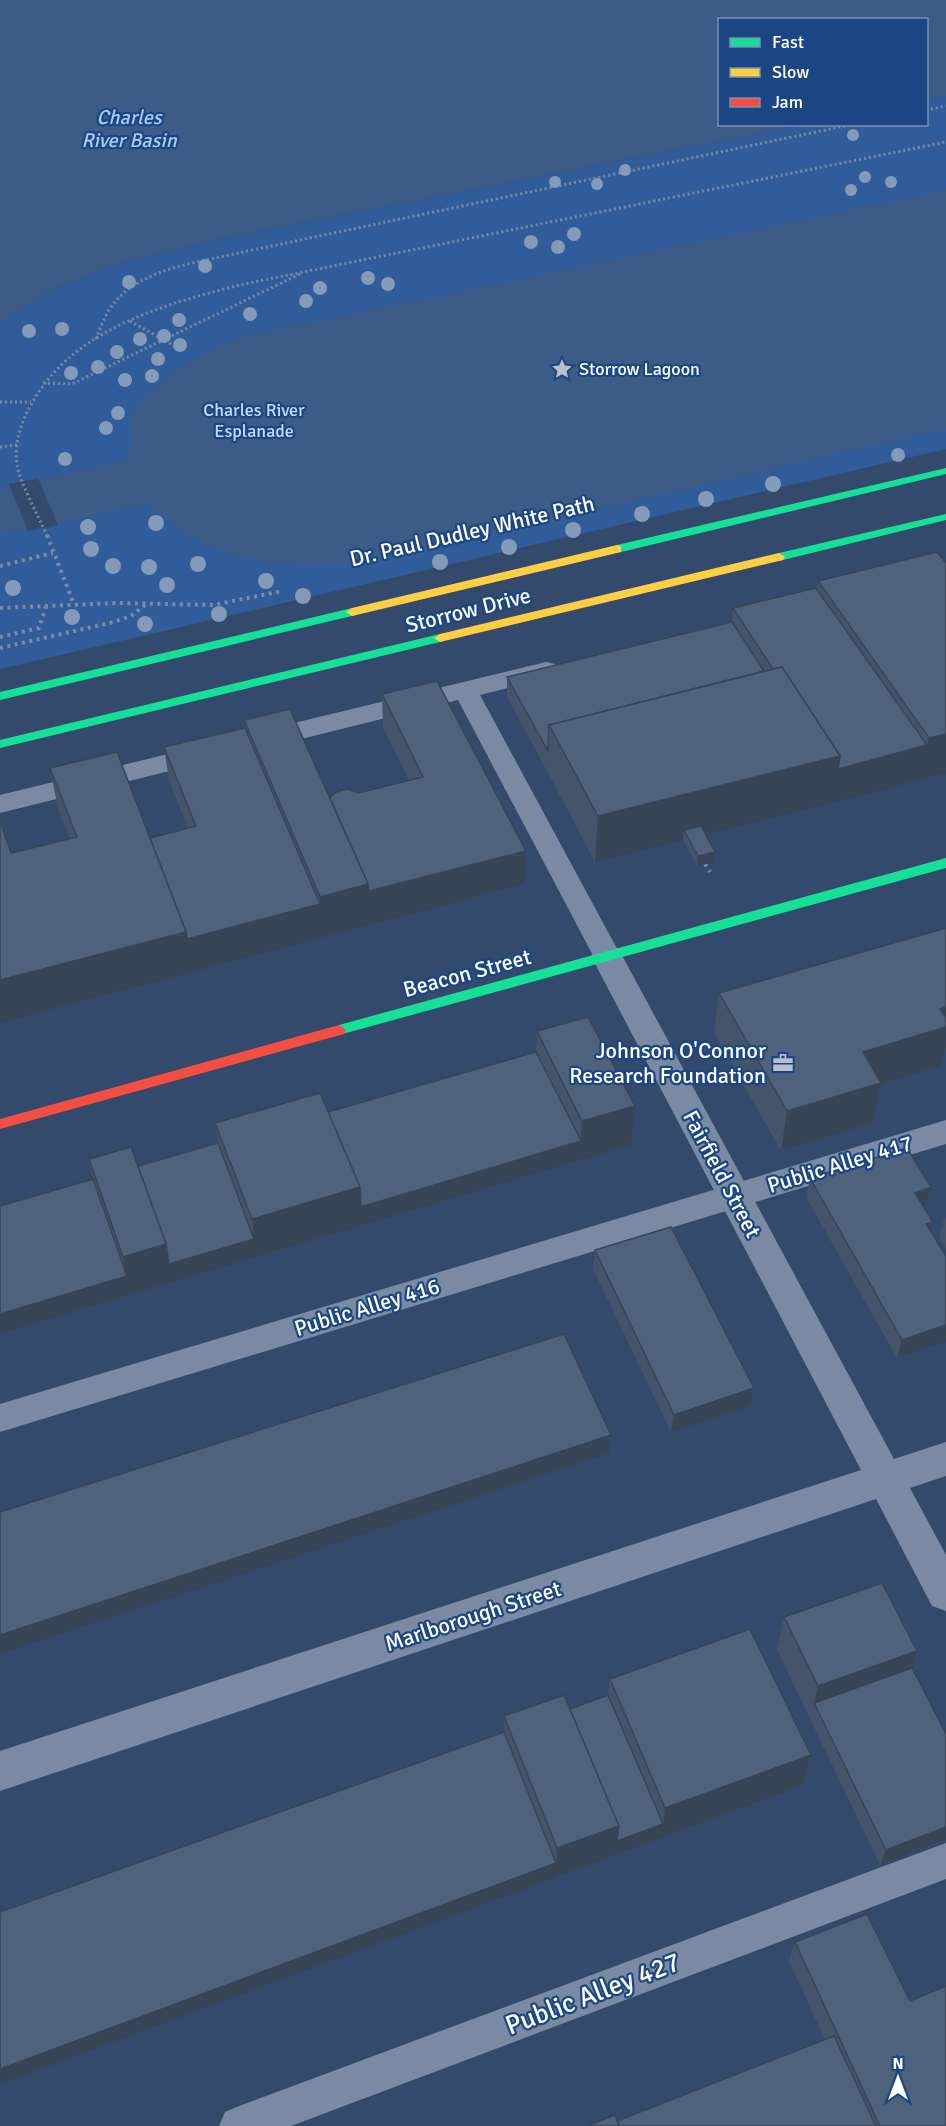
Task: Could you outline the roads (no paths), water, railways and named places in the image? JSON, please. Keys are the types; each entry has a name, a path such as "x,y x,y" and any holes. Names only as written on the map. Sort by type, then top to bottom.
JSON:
{"main road":[{"name":"Storrow Drive","path":"0,696 946,471"},
{"name":"Storrow Drive","path":"0,744 946,517"},
{"name":"Beacon Street","path":"0,1124 946,863"}],"street":[{"name":"Fairfield Street","path":"607,956 946,1593"},
{"name":"Marlborough Street","path":"0,1771 946,1459"}],"lane":[{"path":"0,804 563,666"},
{"name":"Fairfield Street","path":"465,690 607,956"},
{"name":"Public Alley 417","path":"733,1196 946,1131"},
{"name":"Public Alley 416","path":"0,1418 733,1196"},
{"name":"Public Alley 427","path":"239,2126 946,1861"}],"water":[{"name":"Charles River Basin","path":"0,0 946,0 946,96 928,100 928,18 718,18 718,126 798,126 229,237 121,263 52,290 0,324"},
{"name":"Storrow Lagoon","path":"946,190 946,429 362,564 299,565 237,556 198,541 173,526 156,509 145,504 0,535 0,489 123,461 130,451 132,413 138,404 181,368 238,338"}],"place":[{"name":"Storrow Lagoon","path":"562,369"},
{"name":"Johnson O'Connor Research Foundation","path":"783,1063"}],"park label":[{"name":"Charles River Esplanade","path":"254,420"}]}
